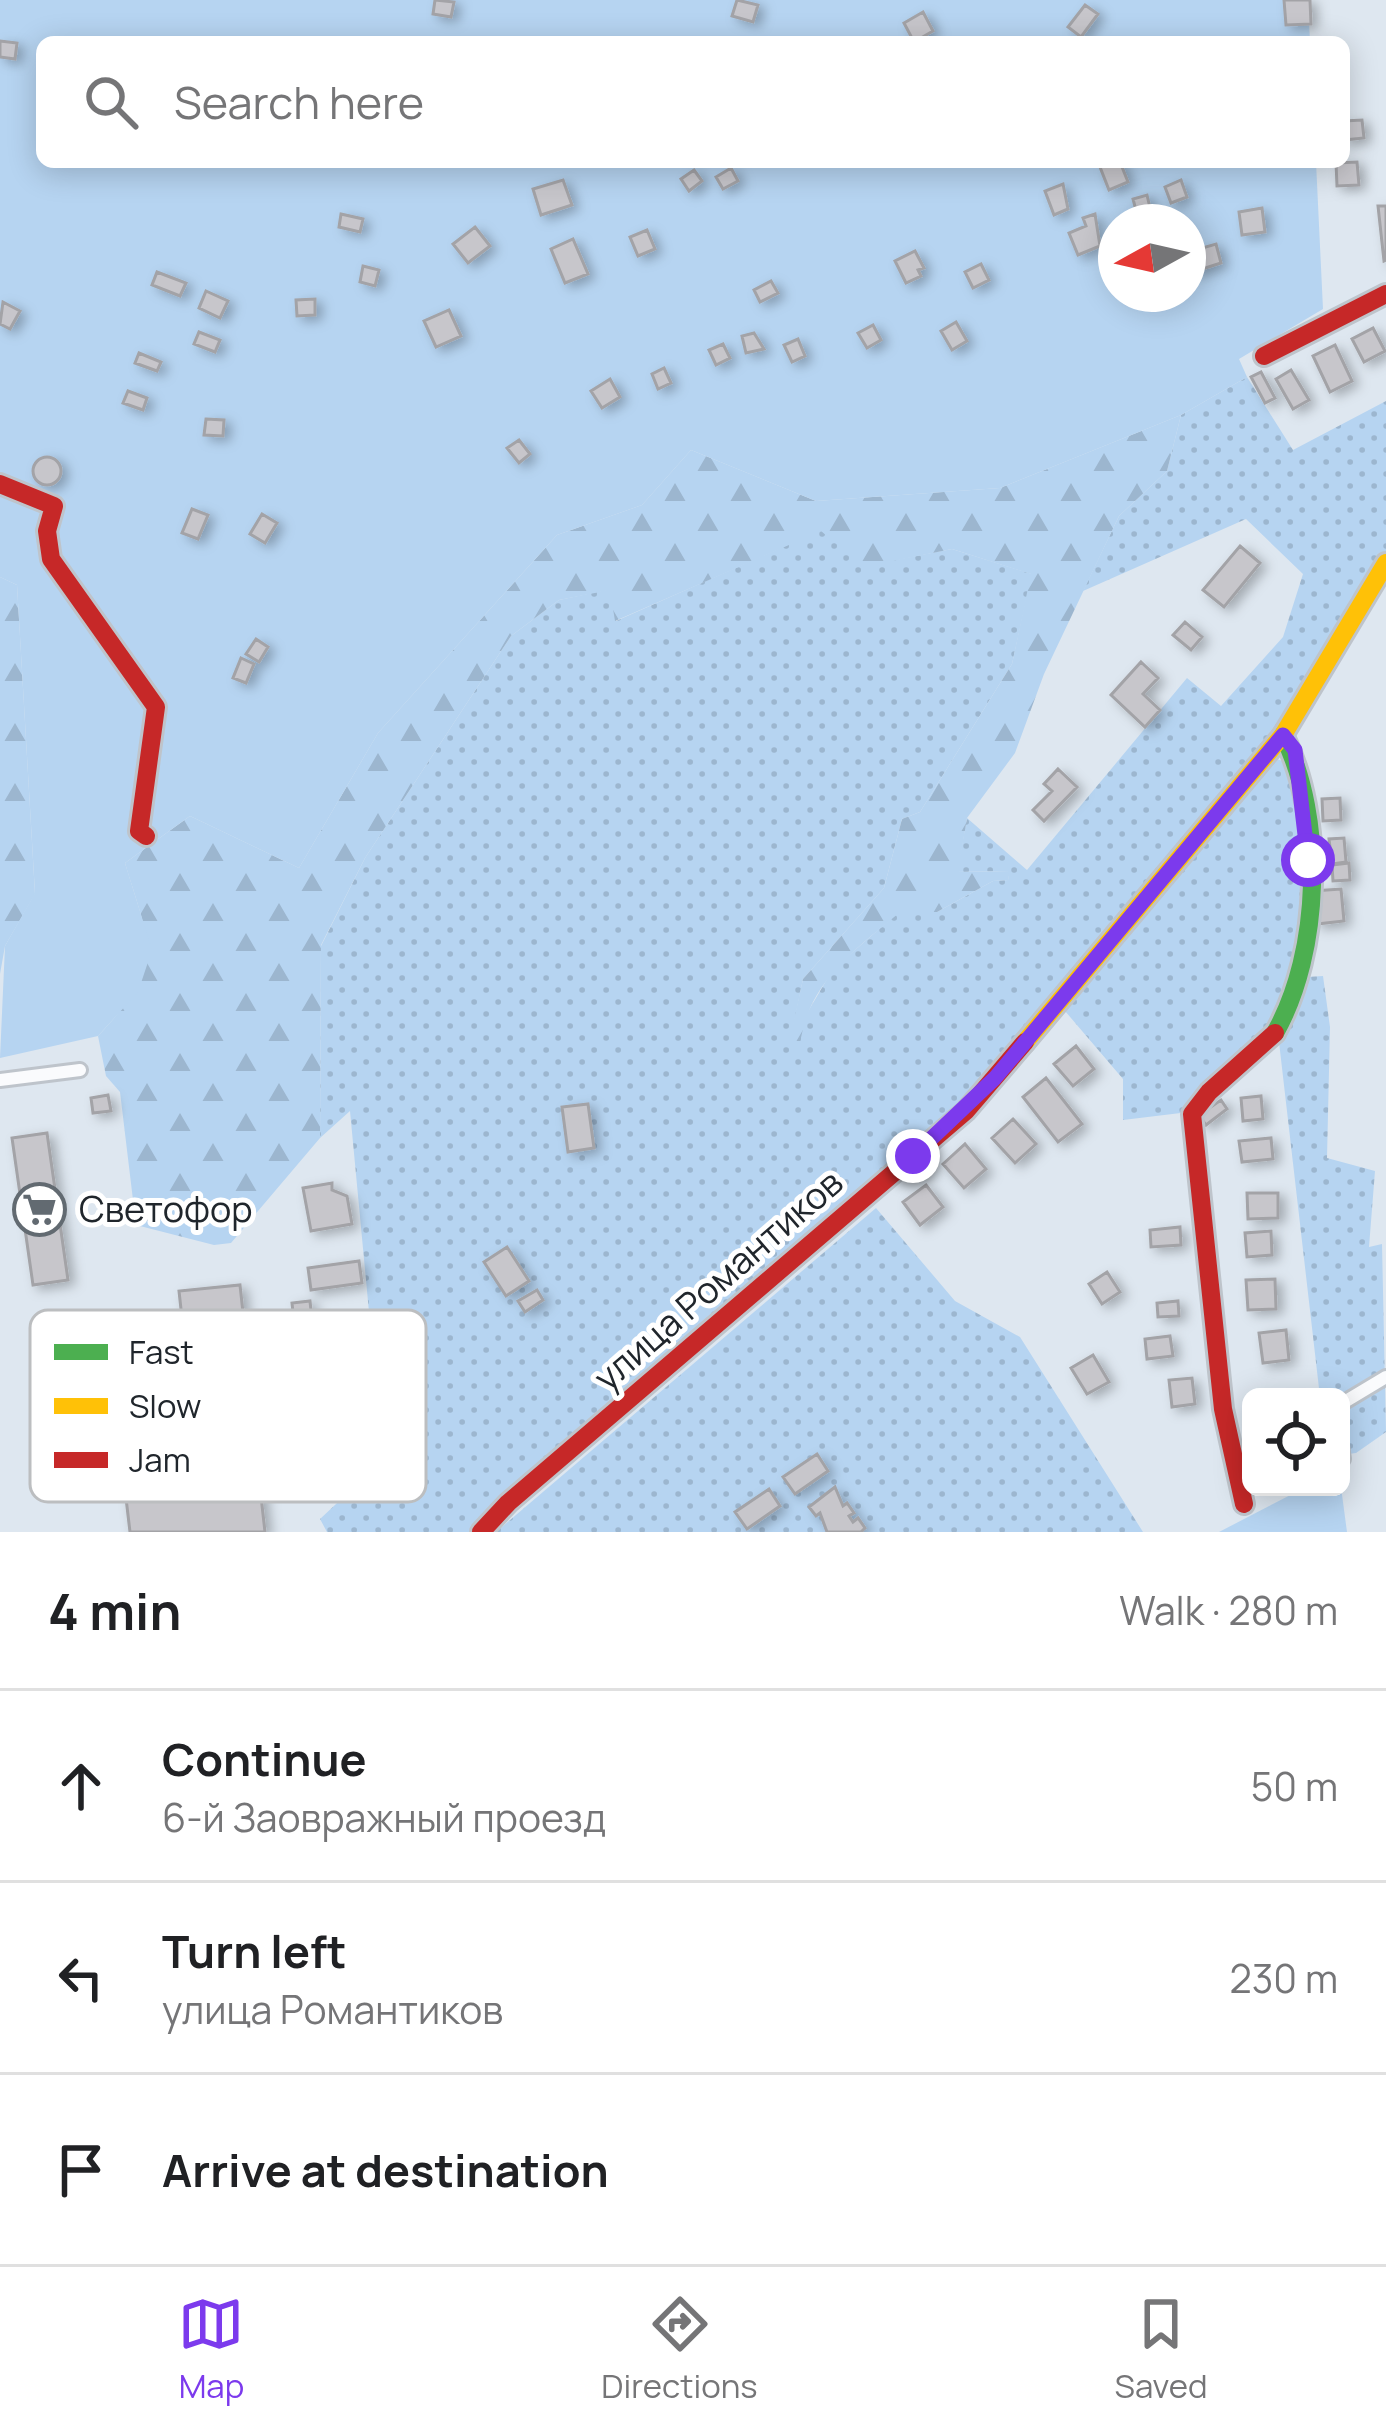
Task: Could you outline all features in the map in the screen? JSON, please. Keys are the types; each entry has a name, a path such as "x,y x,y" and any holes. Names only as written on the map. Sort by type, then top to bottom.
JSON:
{"street":[{"path":"1264,356 1386,294"},
{"path":"0,484 54,506 46,531 51,559 156,707 139,831 146,836"},
{"name":"улица Романтиков","path":"481,1532 508,1503 966,1112 1283,735 1314,692 1356,601 1386,563"},
{"path":"1244,1504 1223,1409 1192,1114 1201,1097 1273,1036 1293,994 1304,946 1308,860 1295,750 1283,735"},
{"path":"0,1080 80,1070"},
{"path":"1350,1399 1386,1377"}],"green space":[{"path":"0,0 1308,0 1310,36 36,36 36,168 1316,168 1323,309 1239,359 1247,377 1181,415 1000,488 816,501 691,450 642,505 557,535 378,733 299,868 190,816 125,863 152,950 138,992 98,1036 0,1058 5,946 35,893 17,585 0,577"},
{"path":"1247,377 1293,450 1386,401 1386,553 1351,598 1296,710 962,1106 502,1496 469,1532 327,1532 320,1519 338,1502 426,1502 426,1310 369,1310 350,1111 320,1138 321,946 365,858 511,636 559,600 611,589 616,621 821,530 864,566 952,549 1032,574 1012,664 920,812 902,819 884,888 803,979 790,1042 833,969 900,911 937,912 993,881 1008,880 1009,871 957,872 967,818 1027,870 1187,678 1221,706 1283,637 1303,574 1246,519 1083,591 1119,516 1167,471 1181,415"},
{"path":"1181,415 1167,471 1119,516 1044,674 1015,753 967,818 958,872 1010,871 1008,880 993,881 937,912 900,912 823,985 800,1044 789,1042 803,979 884,888 902,819 920,812 1012,664 1031,574 952,549 864,567 821,531 615,621 610,590 559,600 511,636 365,858 321,945 320,1138 231,1243 214,1245 136,1225 120,1092 106,1076 98,1036 135,991 147,956 142,918 125,863 190,816 299,868 378,733 557,535 642,505 691,450 816,501 1000,488"},
{"path":"0,577 17,585 35,894 5,946 0,974"},
{"path":"1277,759 1291,764 1302,816 1303,870 1291,978 1323,976 1330,1027 1327,1158 1375,1171 1369,1247 1382,1244 1386,1432 1350,1454 1350,1388 1319,1388 1279,1042 1189,1112 1123,1120 1123,1079 1065,1011"},
{"path":"876,1208 955,1301 1020,1337 1143,1532 496,1532"},
{"path":"1289,1496 1342,1496 1347,1532 1219,1532"}],"building":[{"path":"435,0 454,2 451,17 433,14"},
{"path":"737,0 758,5 753,22 732,16"},
{"path":"1284,0 1310,0 1311,24 1286,25"},
{"path":"1085,5 1098,14 1082,36 1068,27"},
{"path":"923,12 933,31 911,36 904,23"},
{"path":"0,41 17,43 15,59 0,57"},
{"path":"1362,120 1364,138 1350,139 1350,121"},
{"path":"1350,162 1357,162 1359,185 1337,186 1336,168 1350,168"},
{"path":"731,168 738,181 723,189 716,177"},
{"path":"1100,168 1122,168 1128,182 1109,190"},
{"path":"694,170 702,181 689,191 681,179"},
{"path":"563,180 572,205 541,215 533,189"},
{"path":"1181,180 1187,197 1171,203 1165,187"},
{"path":"1063,184 1068,209 1054,215 1045,191"},
{"path":"1147,195 1149,204 1134,204 1133,199"},
{"path":"1378,206 1386,206 1384,261"},
{"path":"1262,208 1265,232 1242,235 1239,212"},
{"path":"341,214 363,219 360,232 339,227"},
{"path":"1095,214 1098,247 1078,255 1069,233 1086,226 1083,218"},
{"path":"475,227 490,246 468,263 453,244"},
{"path":"647,230 655,249 638,256 630,237"},
{"path":"573,239 588,274 565,283 551,249"},
{"path":"1216,244 1221,263 1206,268 1206,247"},
{"path":"915,251 924,268 918,270 921,276 906,283 895,261"},
{"path":"981,264 989,280 973,288 965,272"},
{"path":"363,266 379,270 375,286 360,282"},
{"path":"157,272 186,283 180,296 152,285"},
{"path":"771,281 778,293 760,302 754,290"},
{"path":"206,291 228,301 220,318 199,308"},
{"path":"315,299 315,315 297,316 296,300"},
{"path":"3,302 20,311 10,329 0,324"},
{"path":"449,310 461,336 436,347 424,321"},
{"path":"956,322 967,341 952,350 941,331"},
{"path":"873,325 881,340 867,348 858,333"},
{"path":"1373,328 1385,351 1364,362 1352,339"},
{"path":"199,332 220,340 215,352 194,344"},
{"path":"754,333 764,349 746,353 742,336"},
{"path":"798,339 805,356 792,362 784,345"},
{"path":"723,344 730,358 716,365 709,350"},
{"path":"1335,345 1352,381 1330,392 1313,356"},
{"path":"139,353 161,362 157,371 135,363"},
{"path":"664,368 671,383 658,389 652,374"},
{"path":"1291,370 1309,400 1293,409 1276,379"},
{"path":"1261,372 1275,398 1265,403 1251,377"},
{"path":"610,379 620,397 602,408 591,391"},
{"path":"128,391 147,398 143,410 123,403"},
{"path":"206,419 224,420 223,436 204,435"},
{"path":"519,440 530,454 519,463 507,448"},
{"path":"47,457 57,461 61,471 57,481 47,485 37,481 33,471 37,461"},
{"path":"192,509 208,515 198,539 182,533"},
{"path":"262,514 277,523 265,543 250,534"},
{"path":"1240,546 1260,563 1224,607 1203,590"},
{"path":"1185,622 1202,637 1191,650 1173,635"},
{"path":"256,639 268,647 259,662 246,654"},
{"path":"241,658 254,664 246,683 233,678"},
{"path":"1141,662 1158,678 1143,694 1160,710 1145,727 1111,695"},
{"path":"1058,769 1077,787 1044,821 1033,810 1052,791 1044,784"},
{"path":"1340,798 1341,820 1323,821 1322,799"},
{"path":"1344,838 1346,862 1332,864 1329,839"},
{"path":"1349,863 1350,880 1333,881 1332,865"},
{"path":"1341,889 1344,921 1317,924 1313,891"},
{"path":"1076,1046 1094,1069 1073,1086 1054,1064"},
{"path":"1046,1078 1082,1124 1058,1142 1023,1097"},
{"path":"108,1095 111,1111 93,1113 91,1098"},
{"path":"1261,1096 1263,1119 1243,1121 1241,1098"},
{"path":"1221,1100 1227,1109 1206,1125 1199,1115"},
{"path":"588,1104 594,1148 568,1152 562,1107"},
{"path":"1013,1119 1036,1144 1015,1163 992,1138"},
{"name":"Светофор","path":"47,1133 68,1280 33,1285 12,1138"},
{"path":"1271,1138 1273,1159 1242,1162 1239,1141"},
{"path":"965,1144 986,1169 964,1188 943,1164"},
{"path":"332,1183 332,1190 347,1196 352,1224 311,1231 303,1188"},
{"path":"926,1185 943,1207 920,1225 903,1202"},
{"path":"1247,1193 1278,1193 1278,1218 1248,1219"},
{"path":"1180,1227 1181,1245 1151,1247 1150,1230"},
{"path":"1271,1231 1272,1255 1247,1257 1245,1233"},
{"path":"507,1247 529,1281 506,1296 484,1262"},
{"path":"359,1261 362,1283 311,1290 308,1268"},
{"path":"1107,1272 1120,1292 1102,1304 1089,1284"},
{"path":"1275,1279 1276,1309 1248,1310 1246,1280"},
{"path":"240,1285 243,1310 181,1310 179,1291"},
{"path":"537,1290 543,1300 525,1312 518,1301"},
{"path":"310,1301 311,1310 293,1310 292,1303"},
{"path":"1178,1301 1179,1316 1158,1317 1157,1303"},
{"path":"1286,1330 1289,1360 1263,1363 1259,1333"},
{"path":"1170,1336 1173,1356 1147,1359 1145,1339"},
{"path":"1093,1355 1109,1382 1087,1394 1071,1368"},
{"path":"1192,1378 1195,1404 1172,1407 1169,1380"},
{"path":"817,1454 828,1471 795,1494 783,1477"},
{"path":"835,1487 843,1506 847,1503 854,1513 849,1516 853,1522 858,1518 865,1528 861,1532 827,1532 820,1513 816,1516 809,1507"},
{"path":"769,1489 780,1506 747,1529 735,1512"},
{"path":"126,1502 262,1502 265,1532 130,1532"}],"traffic: fast":[{"path":"1275,1033 1302,964 1312,885 1306,805 1283,735"}],"traffic: slow":[{"path":"1025,1042 1283,735 1386,563"}],"traffic: jam":[{"path":"1264,356 1386,294"},
{"path":"0,484 54,506 47,531 51,559 156,707 139,831 146,836"},
{"path":"1244,1504 1223,1409 1192,1114 1209,1092 1275,1033"},
{"path":"481,1532 508,1503 966,1111 1025,1042"}],"place":[{"name":"Светофор","path":"40,1209"}],"route":[{"path":"913,1156 966,1112 1283,735 1295,750 1308,860"}]}
